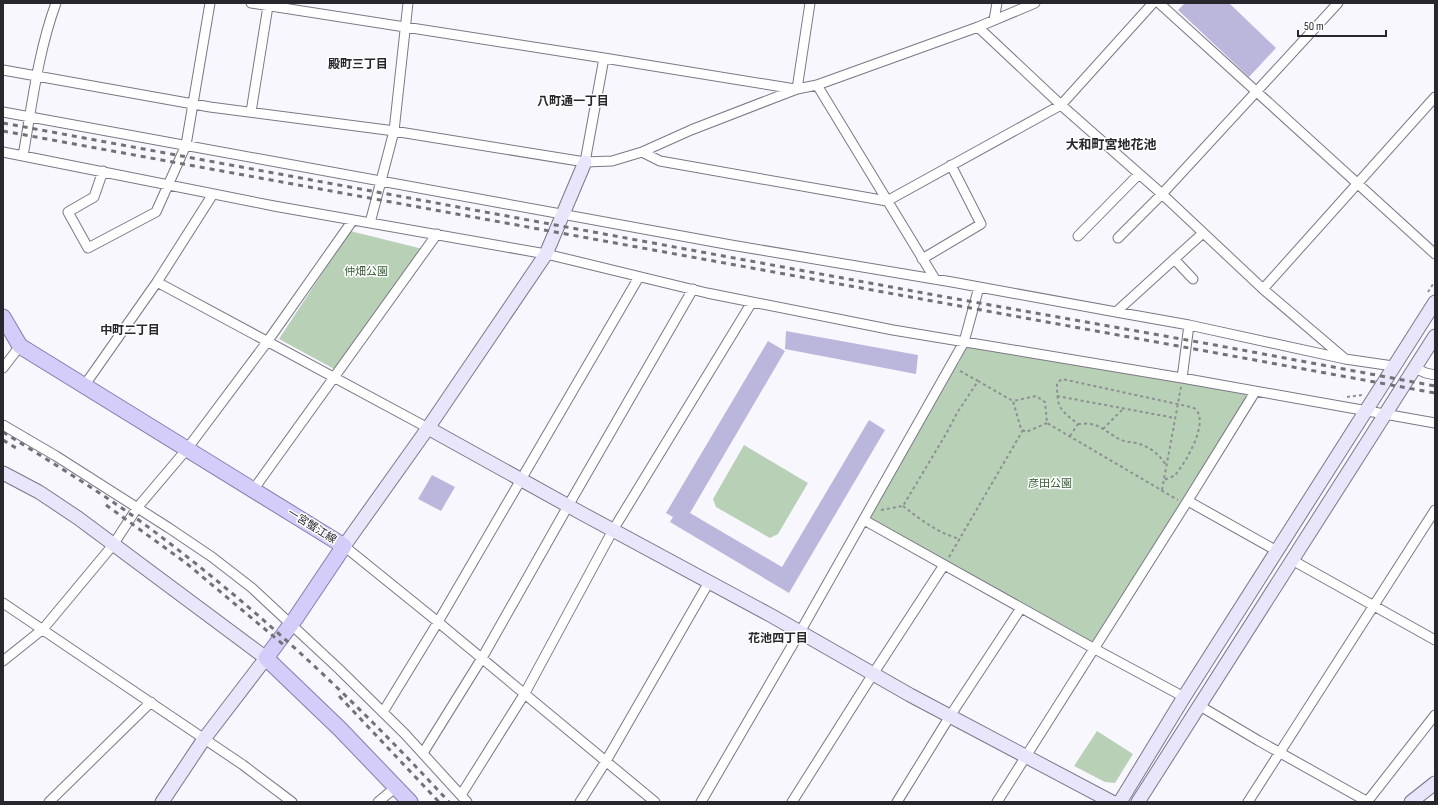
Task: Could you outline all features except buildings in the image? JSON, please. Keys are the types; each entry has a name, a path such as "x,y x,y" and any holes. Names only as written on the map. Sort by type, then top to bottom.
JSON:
{"main road":[{"name":"一宮蟹江線","path":"3,316 20,346 344,546 266,658"},
{"path":"266,658 340,729 410,802"}],"street":[{"path":"23,156 37,76 49,21 56,3"},
{"path":"103,171 94,197 68,212 88,248 156,212 186,145 210,3"},
{"path":"251,3 604,58 797,90"},
{"path":"370,223 382,182 394,131 404,27 408,3"},
{"path":"797,90 810,3"},
{"path":"994,20 997,3"},
{"path":"3,70 194,104 394,131 585,162 612,161 642,152 691,130 797,90 817,85 978,27 1035,3"},
{"path":"642,152 660,160 887,201 1061,105 1153,3"},
{"path":"1159,3 1435,254"},
{"path":"1118,238 1162,194 1338,3"},
{"path":"251,112 268,6"},
{"path":"978,27 1061,105 1162,194 1263,289 1345,359"},
{"path":"604,58 585,162 546,254 428,428 344,546 482,658 655,802"},
{"path":"817,85 935,279"},
{"path":"1263,289 1435,96"},
{"path":"3,112 382,182 1189,325 1345,359 1393,366"},
{"path":"3,152 274,206 546,254 639,277 752,302 893,330 1182,378 1435,423"},
{"path":"922,258 981,224 951,165"},
{"path":"1078,236 1139,174"},
{"path":"84,386 157,282 213,194"},
{"path":"3,661 43,629 113,545 137,508 187,449 267,342 353,220"},
{"path":"1116,312 1203,233"},
{"path":"253,490 437,234"},
{"path":"1174,259 1193,279"},
{"path":"383,712 438,622 639,277"},
{"path":"157,282 428,428 950,716 1112,802"},
{"path":"701,802 800,632 964,342 979,287"},
{"path":"423,753 482,658 693,289"},
{"path":"461,795 525,694 613,530 752,302"},
{"path":"1120,802 1184,697 1435,302"},
{"path":"1182,378 1189,325"},
{"path":"1138,802 1435,336"},
{"path":"3,368 20,346"},
{"path":"1414,368 1426,374 1435,375"},
{"path":"997,802 1093,648 1187,503 1255,392"},
{"path":"3,425 56,456 212,557 252,588 383,712 423,753 467,802"},
{"path":"3,473 39,492 78,518 266,658 204,739 162,802"},
{"path":"1187,503 1277,551"},
{"path":"1248,802 1435,510"},
{"path":"864,520 1184,697"},
{"path":"1292,560 1435,640"},
{"path":"792,802 944,565"},
{"path":"580,802 606,761 709,582"},
{"path":"3,602 244,765 292,802"},
{"path":"897,802 950,716 1021,608"},
{"path":"49,802 151,702"},
{"path":"1200,706 1368,802 1435,715"},
{"path":"1411,802 1435,783"},
{"path":"378,802 396,787"}],"path":[{"path":"951,366 1014,402 1021,429 1026,432 1048,423"},
{"path":"1162,490 1182,378"},
{"path":"1163,480 1174,476 1190,452 1197,437 1200,418 1197,410 1191,406 1178,403 1062,379 1057,383 1059,408 1078,424 1090,423 1124,441 1135,442 1146,446 1159,456 1166,466"},
{"path":"903,506 957,413 978,381"},
{"path":"1341,407 1348,396 1362,395"},
{"path":"1014,402 1036,396 1045,402 1048,423"},
{"path":"1057,396 1175,418"},
{"path":"1103,429 1124,409"},
{"path":"1048,423 1162,490 1187,503"},
{"path":"1070,436 1078,424"},
{"path":"944,565 1023,430"},
{"path":"868,512 903,506 947,536 960,539"}],"green space":[{"name":"仲畑公園","path":"350,231 427,250 336,370 279,339"},
{"name":"彦田公園","path":"969,346 1251,394 1093,644 866,519 947,383 953,369 960,361 965,348"},
{"path":"744,445 808,483 778,534 770,538 716,507 713,499"},
{"path":"1097,731 1133,754 1115,783 1105,782 1074,766"}],"railway":[{"path":"3,123 1435,386"},
{"path":"3,131 1435,393"},
{"path":"3,432 123,509 223,585 301,654 377,726 449,802"},
{"path":"3,440 16,448"},
{"path":"106,505 186,563 285,646"},
{"path":"339,696 439,802"}],"district":[{"name":"殿町三丁目","path":"358,64"},
{"name":"八町通一丁目","path":"573,101"},
{"name":"大和町宮地花池","path":"1111,145"},
{"name":"中町二丁目","path":"130,330"},
{"name":"花池四丁目","path":"778,638"}]}
